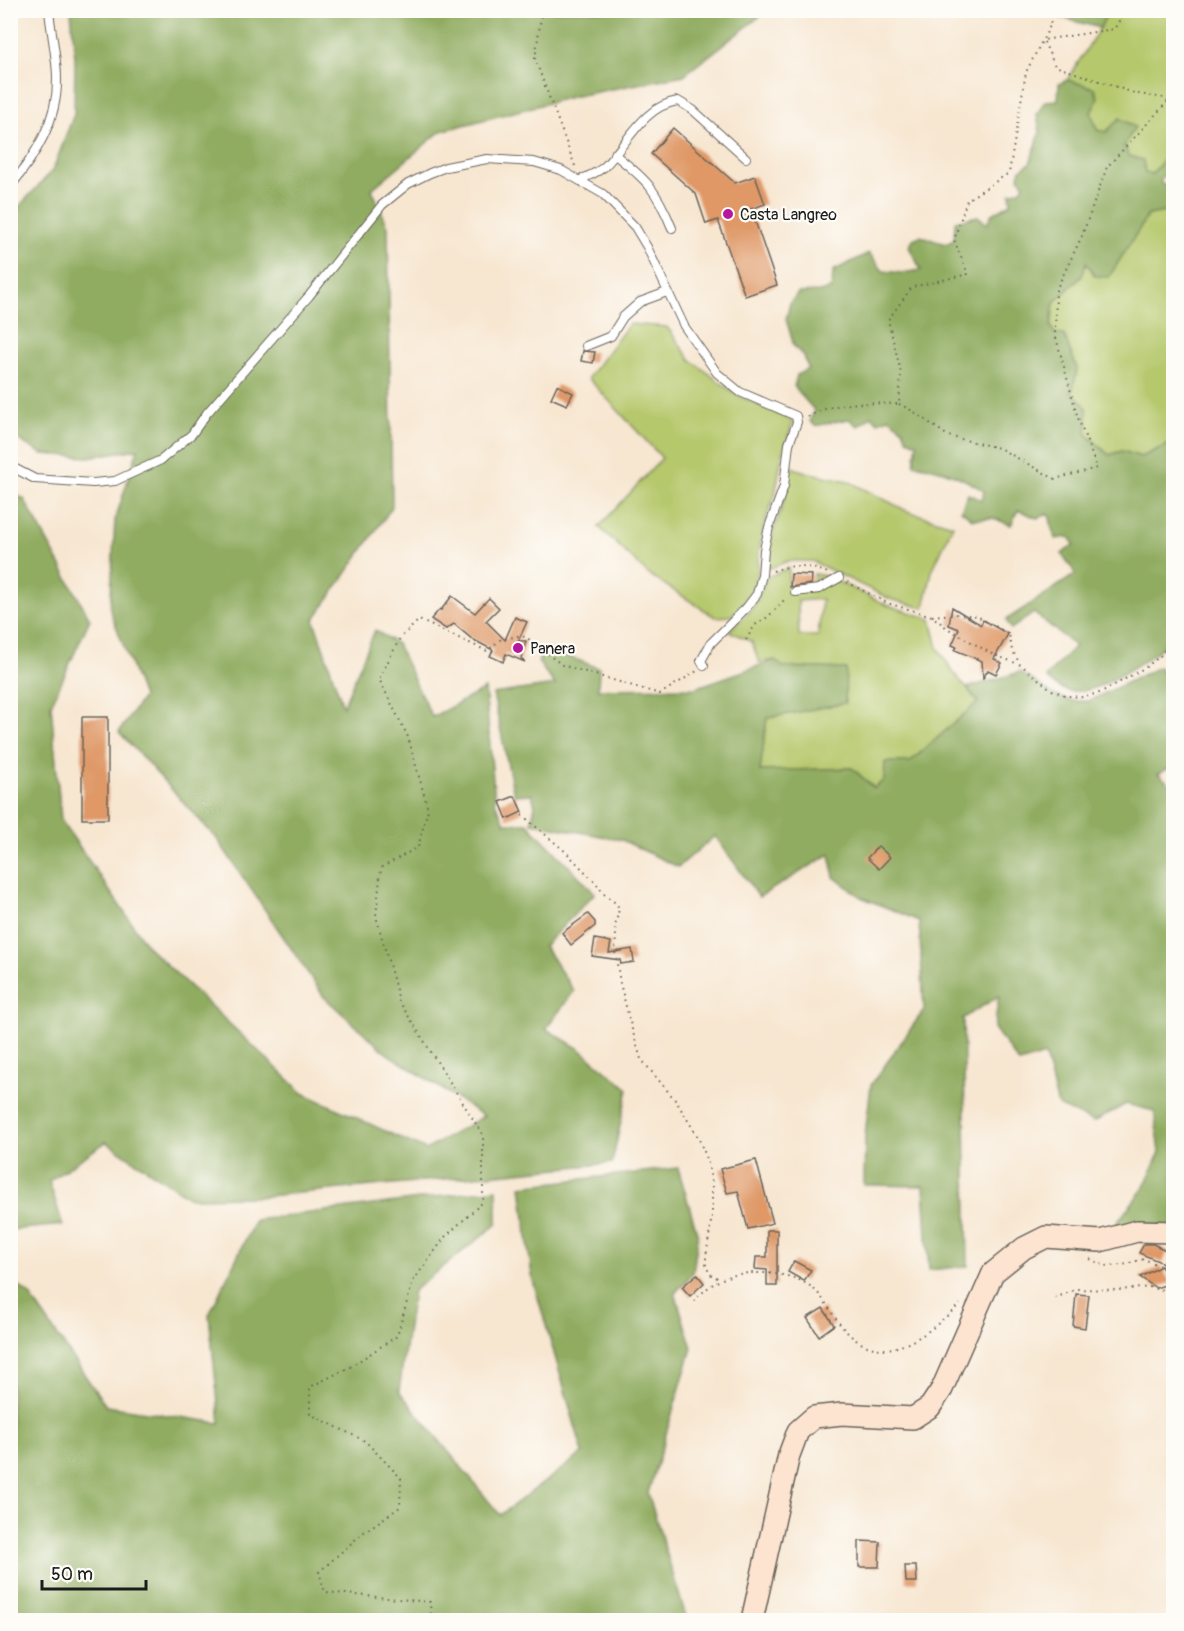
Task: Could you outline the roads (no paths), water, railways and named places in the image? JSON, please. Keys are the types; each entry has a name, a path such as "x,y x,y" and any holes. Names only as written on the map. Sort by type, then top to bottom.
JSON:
{"street":[{"path":"752,1620 789,1455 798,1431 814,1417 842,1414 913,1418 930,1407 942,1389 993,1273 1024,1248 1046,1237 1100,1240 1137,1231 1173,1232"}],"lane":[{"path":"10,187 39,148 52,115 58,80 49,10"},
{"path":"580,180 604,168 648,115 660,106 678,101 693,110 746,158"},
{"path":"614,154 651,185 672,228"},
{"path":"10,465 35,479 93,483 115,480 161,460 192,434 207,413 309,296 382,205 408,184 446,167 487,159 534,162 561,170 603,194 635,227 647,247 684,326 717,373 740,392 796,416 797,422 789,444 784,486 769,527 757,594 747,608 711,643 701,661 704,666"},
{"path":"586,346 611,336 623,317 640,302 667,292"},
{"path":"795,592 819,589 839,578"}],"place":[{"name":"Casta Langreo","path":"728,214"},
{"name":"Panera","path":"518,648"}]}
